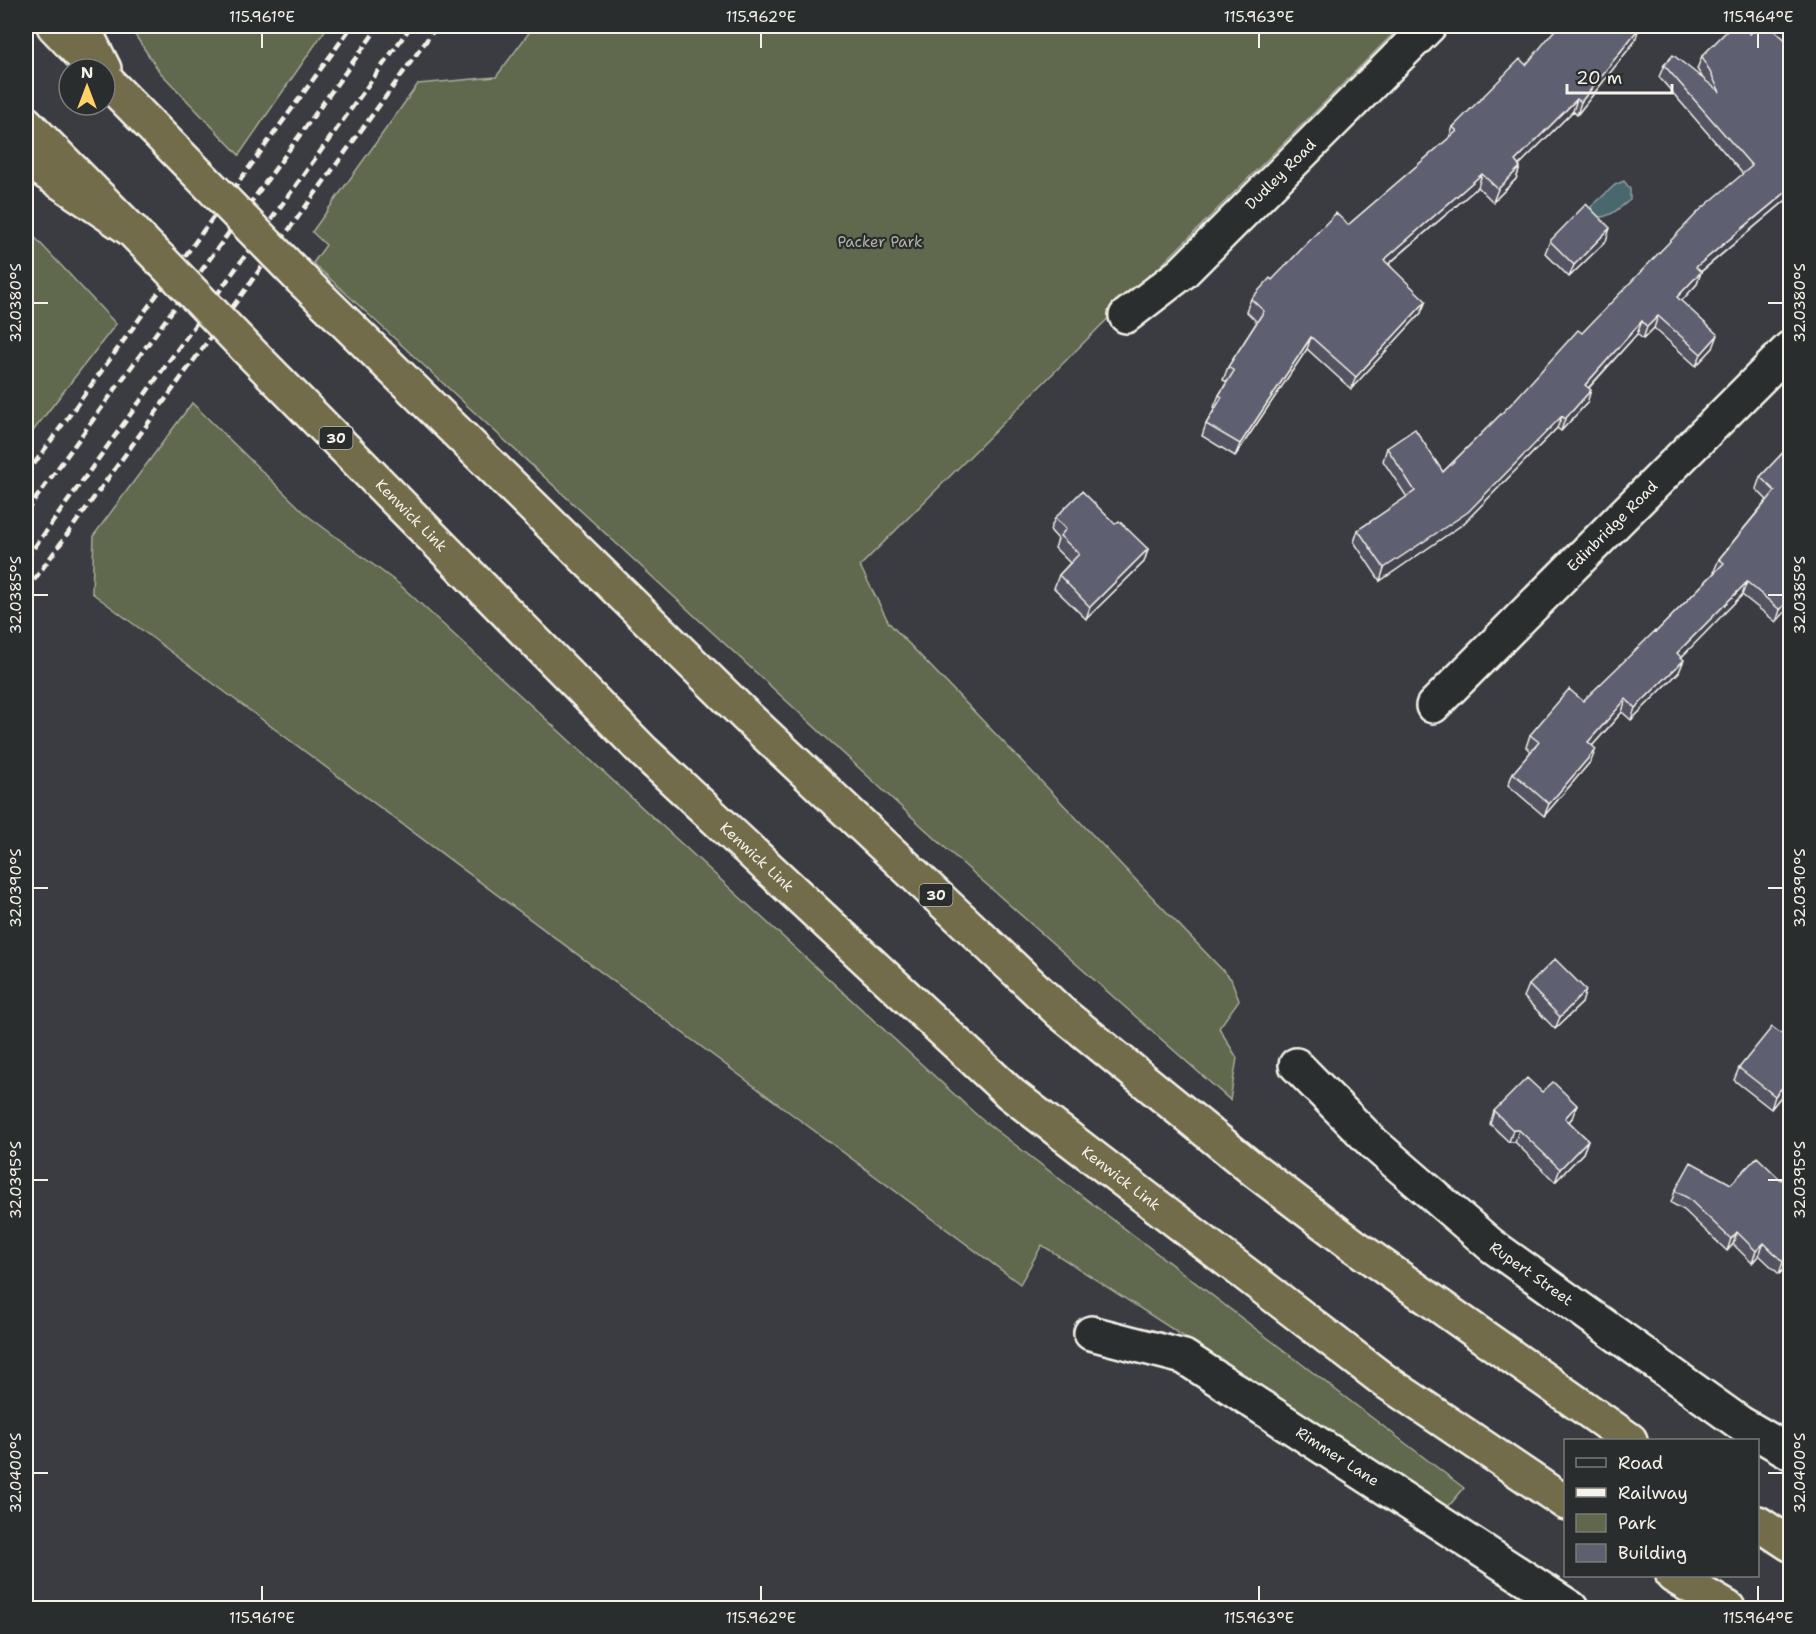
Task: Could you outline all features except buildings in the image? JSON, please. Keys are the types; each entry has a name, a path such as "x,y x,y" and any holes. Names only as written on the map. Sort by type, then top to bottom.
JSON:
{"highway":[{"name":"30","path":"54,26 86,57"},
{"path":"82,26 96,57"},
{"name":"30","path":"117,89 301,279 746,716 1060,1012 1254,1170 1353,1245 1629,1439"},
{"name":"Kenwick Link","path":"26,123 644,752 1011,1094 1385,1381 1564,1502"},
{"path":"26,159 133,231"},
{"path":"1759,1524 1791,1544"},
{"path":"1676,1577 1728,1608"}],"street":[{"name":"Dudley Road","path":"1126,316 1182,273 1429,26"},
{"name":"Edinbridge Road","path":"1433,706 1791,348"},
{"name":"Rupert Street","path":"1296,1065 1373,1143 1491,1245 1740,1423 1791,1452"},
{"name":"Rimmer Lane","path":"1091,1333 1184,1357 1571,1608"}],"green space":[{"path":"129,26 328,26 239,155 159,71"},
{"name":"Packer Park","path":"534,26 1401,26 860,566 889,623 1231,979 1239,1000 1219,1028 1237,1058 1230,1100 952,854 313,263 326,245 312,232 418,84 496,77"},
{"path":"26,228 116,324 26,440"},
{"path":"192,403 308,516 399,584 980,1118 1464,1488 1448,1507 1042,1245 1020,1284 92,593 94,535"}],"water":[{"path":"1624,181 1630,189 1630,200 1608,215 1593,216 1591,207 1615,185"}],"railway":[{"path":"26,475 352,26"},
{"path":"26,512 379,26"},
{"path":"26,559 411,26"},
{"path":"26,591 437,26"}]}
